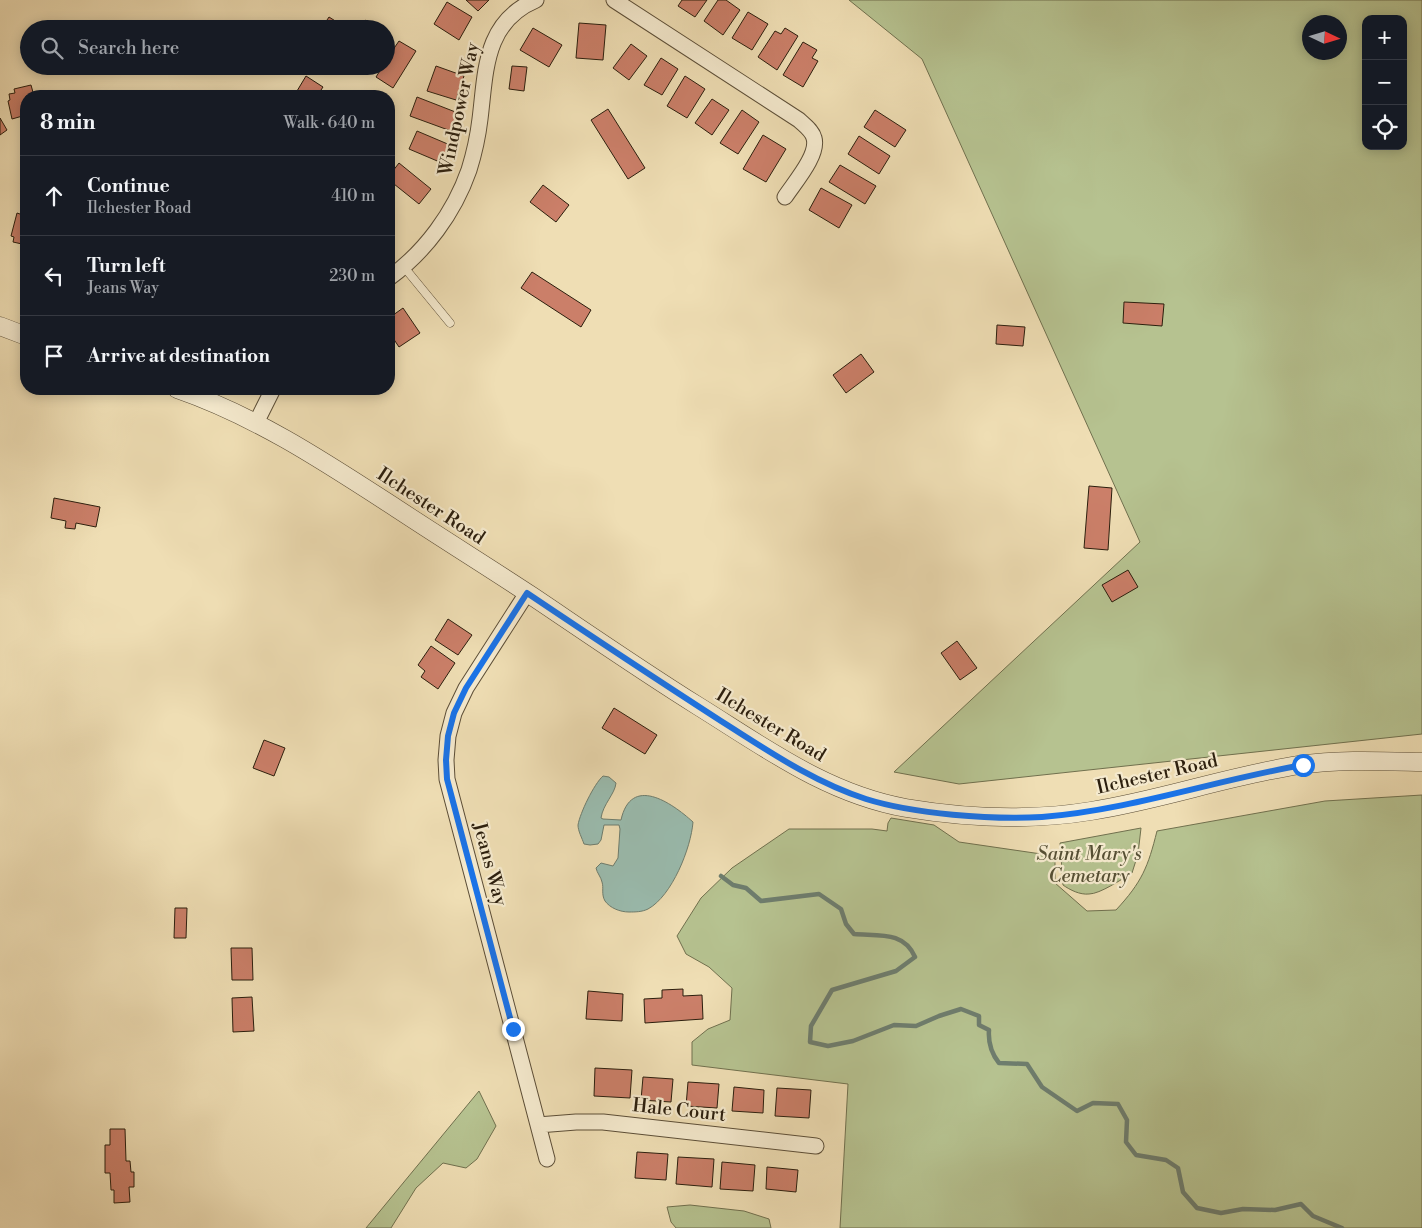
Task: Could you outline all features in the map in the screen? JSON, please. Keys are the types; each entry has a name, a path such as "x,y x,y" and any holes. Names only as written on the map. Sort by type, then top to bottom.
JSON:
{"street":[{"name":"Windpower Way","path":"395,274 404,267 435,233 462,190 475,148 488,59 496,34 509,17 525,4 536,0"},
{"path":"614,0 799,120 810,131 814,138 812,156 785,197"},
{"path":"0,326 20,334"},
{"name":"Ilchester Road","path":"194,395 256,422 308,451 671,689 783,760 825,782 866,799 906,808 952,814 994,817 1041,817 1091,811 1303,765 1339,762 1422,762"},
{"path":"256,422 271,395"},
{"name":"Jeans Way","path":"527,593 466,688 454,713 448,736 446,760 447,779 547,1159"},
{"name":"Hale Court","path":"538,1125 603,1122 816,1146"}],"lane":[{"path":"404,267 450,323"}],"green space":[{"path":"849,0 1422,0 1422,734 959,784 894,772 1140,542 922,59"},
{"path":"1422,795 1422,1228 840,1228 848,1084 692,1065 692,1042 708,1029 730,1020 732,988 709,967 686,954 677,936 701,898 732,868 789,829 872,829 887,831 891,818 934,825 959,842 1055,856 1055,883 1087,911 1116,910 1143,874 1157,831 1325,801"},
{"name":"Saint Mary's Cemetary","path":"1141,828 1138,854 1132,873 1111,886 1094,893 1079,893 1063,885 1060,843"},
{"path":"479,1091 496,1126 477,1159 466,1168 443,1163 416,1188 391,1228 366,1228"},
{"path":"690,1205 744,1211 769,1219 771,1228 676,1228 671,1222 667,1207"}],"shaded area":[{"path":"603,776 609,777 616,783 601,818 621,820 626,806 633,799 642,796 663,801 693,822 684,858 672,883 657,903 643,911 629,912 612,908 604,898 602,882 596,868 601,863 613,866 618,858 619,825 604,825 601,840 598,844 584,844 579,832 578,825 584,806"}],"building":[{"path":"466,0 489,0 478,11"},
{"path":"682,0 707,0 695,17 678,6"},
{"path":"718,0 726,0 740,10 723,35 704,21"},
{"path":"447,2 472,17 459,40 434,24"},
{"path":"748,12 768,24 752,50 732,38"},
{"path":"579,23 606,25 603,60 576,58"},
{"path":"533,28 562,45 549,67 520,50"},
{"path":"785,28 798,36 777,70 758,57 775,31 781,34"},
{"path":"399,41 416,51 393,88 376,77 377,75 395,75 395,47"},
{"path":"803,42 817,50 812,58 818,61 803,87 783,75"},
{"path":"631,44 647,56 629,80 613,68"},
{"path":"661,58 678,69 662,95 644,85"},
{"path":"436,66 464,76 456,100 427,91"},
{"path":"512,66 527,67 524,91 509,89"},
{"path":"306,76 323,87 321,90 298,90"},
{"path":"685,76 705,89 687,118 667,106"},
{"path":"31,85 32,90 20,90 20,117 12,119 8,101 10,100 9,94 15,93 14,89"},
{"path":"417,97 458,113 451,131 410,116"},
{"path":"712,99 729,110 712,135 695,123"},
{"path":"608,109 645,168 628,179 591,120"},
{"path":"742,110 759,122 738,154 720,143"},
{"path":"875,110 906,130 895,147 864,127"},
{"path":"0,118 7,130 0,135"},
{"path":"417,131 450,145 442,163 409,149"},
{"path":"763,135 786,149 766,182 743,169"},
{"path":"859,136 890,156 879,174 848,154"},
{"path":"399,163 431,189 419,204 395,185 395,168"},
{"path":"840,165 876,186 865,204 829,182"},
{"path":"543,185 569,205 556,222 530,202"},
{"path":"821,188 852,205 839,228 809,210"},
{"path":"17,213 20,214 20,244 13,242 14,237 11,236"},
{"path":"532,272 591,310 581,327 521,288"},
{"path":"1124,302 1164,304 1162,326 1123,323"},
{"path":"403,308 420,333 399,347 395,341 395,314"},
{"path":"997,325 1025,327 1023,346 996,344"},
{"path":"861,354 874,372 846,393 833,375"},
{"path":"1089,486 1112,488 1108,550 1084,548"},
{"path":"54,498 100,507 96,527 76,523 75,529 65,528 66,521 51,518"},
{"path":"1128,570 1138,587 1112,602 1102,585"},
{"path":"448,619 472,635 458,655 435,640"},
{"path":"957,641 977,668 960,680 941,653"},
{"path":"431,646 455,663 438,689 421,677 425,671 418,665"},
{"path":"614,708 657,735 645,754 602,728"},
{"path":"264,740 285,748 274,776 253,768"},
{"path":"175,908 187,908 186,938 174,938"},
{"path":"231,948 252,948 253,980 232,980"},
{"path":"683,989 683,996 702,995 703,1019 645,1023 644,999 662,998 662,990"},
{"path":"588,991 623,994 622,1021 586,1019"},
{"path":"252,997 254,1031 233,1032 232,998"},
{"path":"595,1068 632,1070 630,1098 594,1096"},
{"path":"643,1077 673,1079 671,1102 641,1100"},
{"path":"688,1082 719,1084 717,1108 686,1106"},
{"path":"734,1087 764,1090 763,1113 732,1111"},
{"path":"777,1088 811,1090 809,1118 775,1116"},
{"path":"110,1129 125,1129 126,1161 130,1161 131,1172 134,1172 134,1187 129,1187 130,1202 114,1203 114,1190 111,1190 110,1173 105,1173 105,1145 110,1145"},
{"path":"637,1152 668,1154 666,1180 635,1178"},
{"path":"678,1157 714,1159 712,1187 676,1184"},
{"path":"722,1162 755,1165 753,1191 720,1189"},
{"path":"767,1167 798,1170 796,1192 766,1189"}],"waterway":[{"path":"721,876 733,885 746,888 761,901 819,894 841,909 846,924 854,934 890,936 904,943 915,957 896,971 832,990 811,1026 810,1042 828,1046 853,1041 894,1025 916,1026 961,1009 979,1016 979,1025 989,1030 991,1048 999,1063 1027,1064 1042,1087 1077,1111 1093,1103 1118,1104 1127,1120 1126,1142 1136,1155 1166,1160 1178,1168 1183,1192 1197,1208 1221,1213 1243,1209 1275,1210 1301,1204 1313,1216 1342,1228"}],"route":[{"path":"513,1029 447,779 446,760 448,736 454,713 466,688 527,593 671,689 783,760 825,782 866,799 906,808 994,817 1041,817 1091,811 1303,765"}]}
